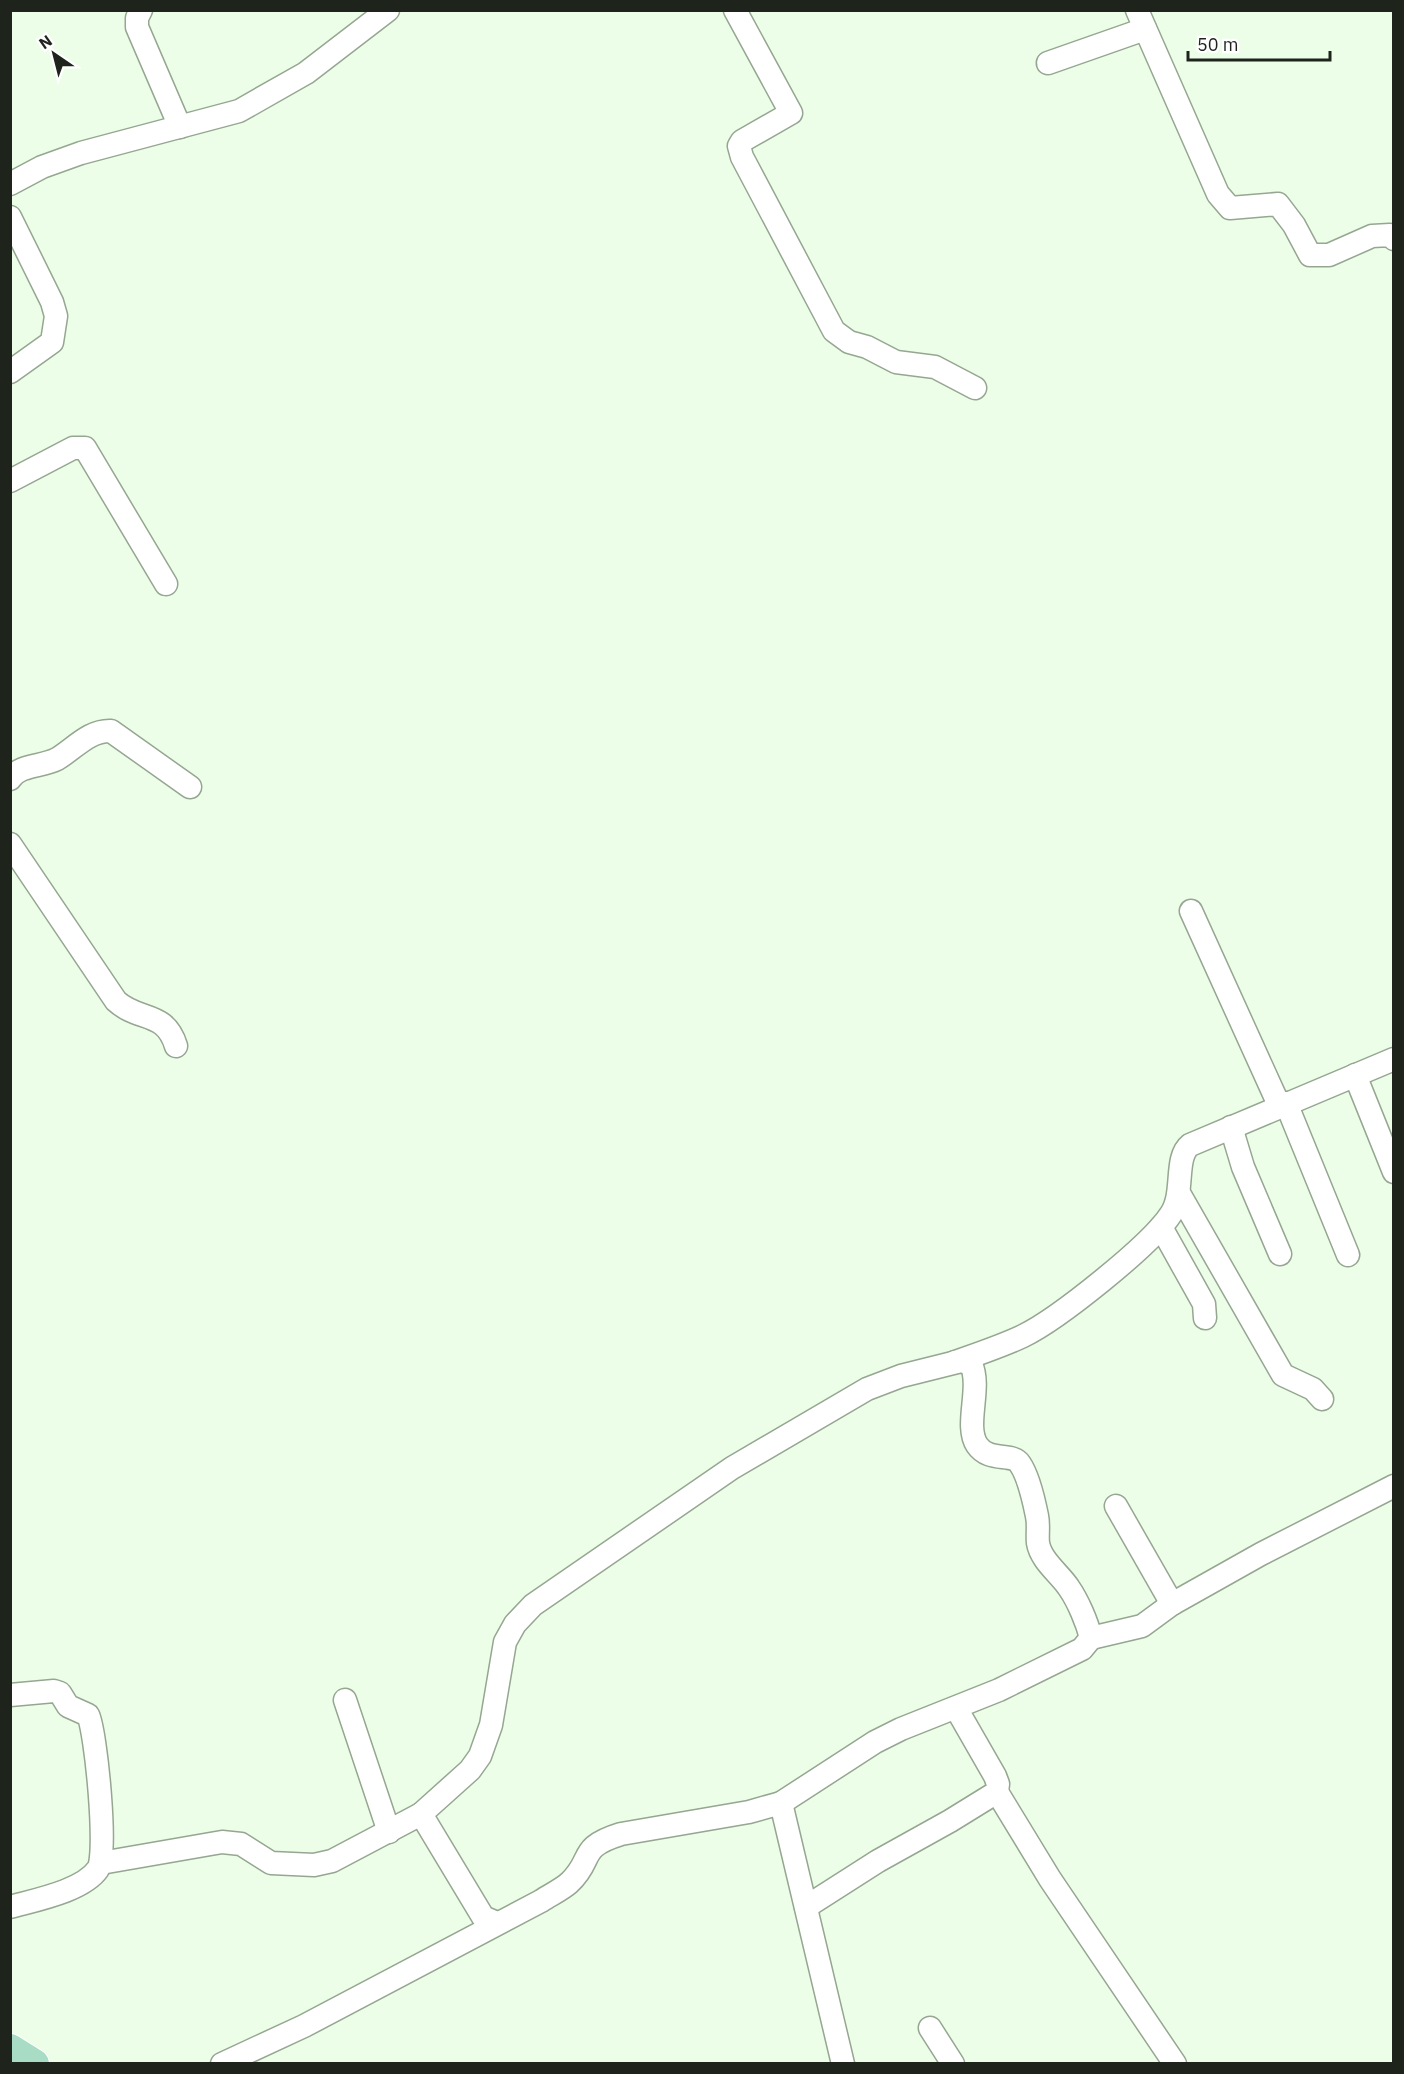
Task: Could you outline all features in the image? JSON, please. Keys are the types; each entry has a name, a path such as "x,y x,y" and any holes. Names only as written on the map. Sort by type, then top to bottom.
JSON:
{"main road":[{"path":"10,2049 34,2064"}],"street":[{"path":"141,10 137,18 138,27 180,127"},
{"path":"735,10 791,113 742,141 739,146 742,157 834,331 849,342 867,347 896,363 935,367 975,388"},
{"path":"10,184 42,167 81,153 239,111 270,96 306,73 384,12"},
{"path":"1048,63 1141,20 1218,194 1230,208 1278,204 1294,225 1310,255 1329,255 1372,236 1392,236"},
{"path":"10,217 56,316 52,342 10,372"},
{"path":"10,481 73,448 86,448 166,584"},
{"path":"10,779 22,769 57,759 95,734 111,731 190,787"},
{"path":"10,844 116,1001 130,1010 159,1020 172,1034 176,1046"},
{"path":"1191,911 1282,1104 1348,1255"},
{"path":"10,1907 53,1895 86,1880 101,1863 222,1842 240,1844 271,1863 314,1865 332,1861 421,1814 470,1770 480,1756 491,1725 505,1642 515,1624 533,1605 732,1468 857,1395 901,1376 955,1362 1024,1335 1070,1305 1161,1227 1176,1207 1180,1195 1182,1156 1185,1149 1282,1104 1394,1059"},
{"path":"1355,1074 1394,1172"},
{"path":"1232,1127 1243,1167 1280,1254"},
{"path":"1180,1195 1283,1375 1313,1389 1322,1399"},
{"path":"1161,1227 1204,1304 1205,1318"},
{"path":"955,1362 967,1361 975,1374 972,1433 976,1444 990,1457 1011,1458 1021,1465 1037,1516 1038,1544 1041,1552 1071,1590 1090,1638"},
{"path":"222,2064 304,2026 541,1901 569,1882 589,1850 602,1840 621,1834 749,1812 781,1803 875,1742 1065,1659 1082,1649 1090,1638 1142,1626 1172,1604 1261,1554 1394,1486"},
{"path":"1116,1506 1172,1604"},
{"path":"10,1695 60,1692 68,1706 89,1717 102,1808 101,1863"},
{"path":"345,1700 389,1832"},
{"path":"956,1708 998,1784 997,1791 1050,1879 1175,2064"},
{"path":"806,1908 878,1861 950,1821 997,1791"},
{"path":"781,1803 843,2064"},
{"path":"421,1814 483,1917 497,1923"},
{"path":"930,2028 953,2064"}]}
